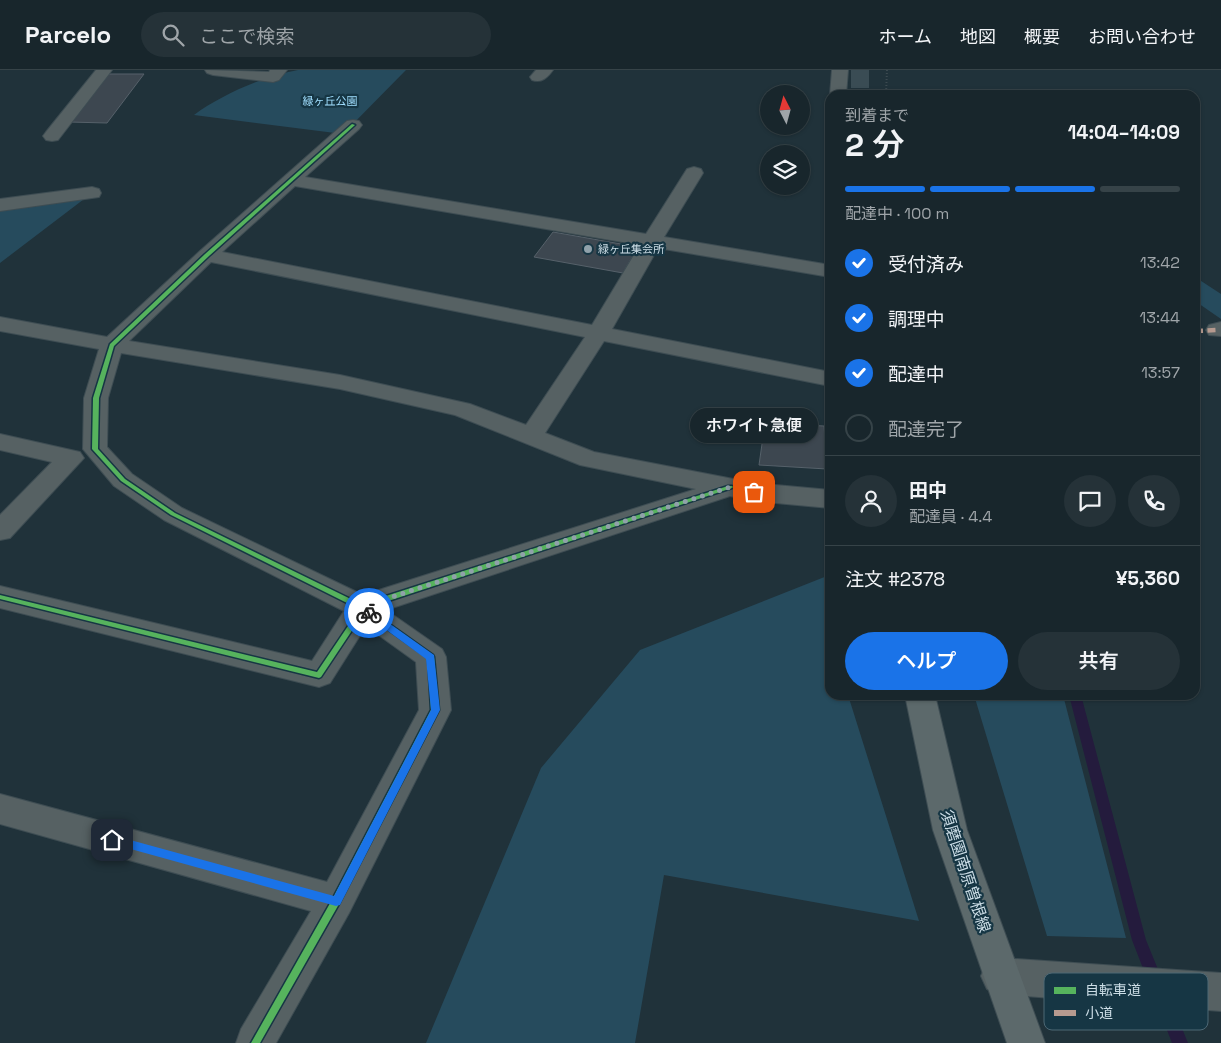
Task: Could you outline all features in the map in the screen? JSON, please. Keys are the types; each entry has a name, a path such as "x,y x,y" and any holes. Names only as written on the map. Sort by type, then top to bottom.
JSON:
{"main road":[{"name":"須磨園南原曽根線","path":"921,700 950,830 1000,976 1026,1043"}],"street":[{"path":"52,136 104,70"},
{"path":"213,70 273,77 279,70"},
{"path":"838,90 840,70"},
{"path":"255,1043 336,901 436,710 431,657 361,607 173,514 123,480 95,449 96,398 112,346 207,255 353,125"},
{"path":"531,436 599,332 694,173"},
{"path":"290,180 825,270"},
{"path":"0,205 92,194"},
{"path":"207,255 825,378"},
{"path":"0,324 112,346 340,382 462,409 589,459 754,492 825,499"},
{"path":"0,442 71,458 0,531"},
{"path":"0,597 319,675 351,627 361,607 730,487"},
{"path":"0,809 336,901"},
{"path":"1000,976 1044,979"},
{"path":"1208,991 1221,992"}],"path":[{"path":"886,90 887,70"}],"green space":[{"name":"緑ヶ丘公園","path":"298,70 406,70 343,134 194,115 217,100 243,87"},
{"path":"92,193 0,263 0,205"},
{"path":"1200,280 1221,294 1221,319 1200,304"},
{"path":"825,577 825,700 850,700 919,921 664,875 635,1043 426,1043 541,768 640,650"},
{"path":"976,700 1064,700 1126,938 1047,936"}],"building":[{"path":"109,74 144,74 107,123 69,122"},
{"path":"553,232 638,247 623,273 534,257"},
{"path":"765,423 824,426 825,469 759,465"}],"waterway":[{"path":"1076,700 1139,940 1152,973"},
{"path":"1175,1030 1180,1043"}],"tunnel":[{"path":"860,70 860,90"}],"marked path":[{"path":"1200,331 1217,330"}],"cycle path":[{"path":"353,125 207,255 112,345 96,398 95,449 123,480 173,514 361,607 730,487"},
{"path":"0,597 319,675 351,627 361,607 431,657 435,710 336,901 255,1043"}],"way so far":[{"path":"369,613 361,607 730,487 754,492"}],"place":[{"name":"緑ヶ丘集会所","path":"588,249"},
{"name":"ホワイト急便","path":"754,492"}],"route":[{"path":"112,840 336,901 436,710 431,657 369,613"}]}
